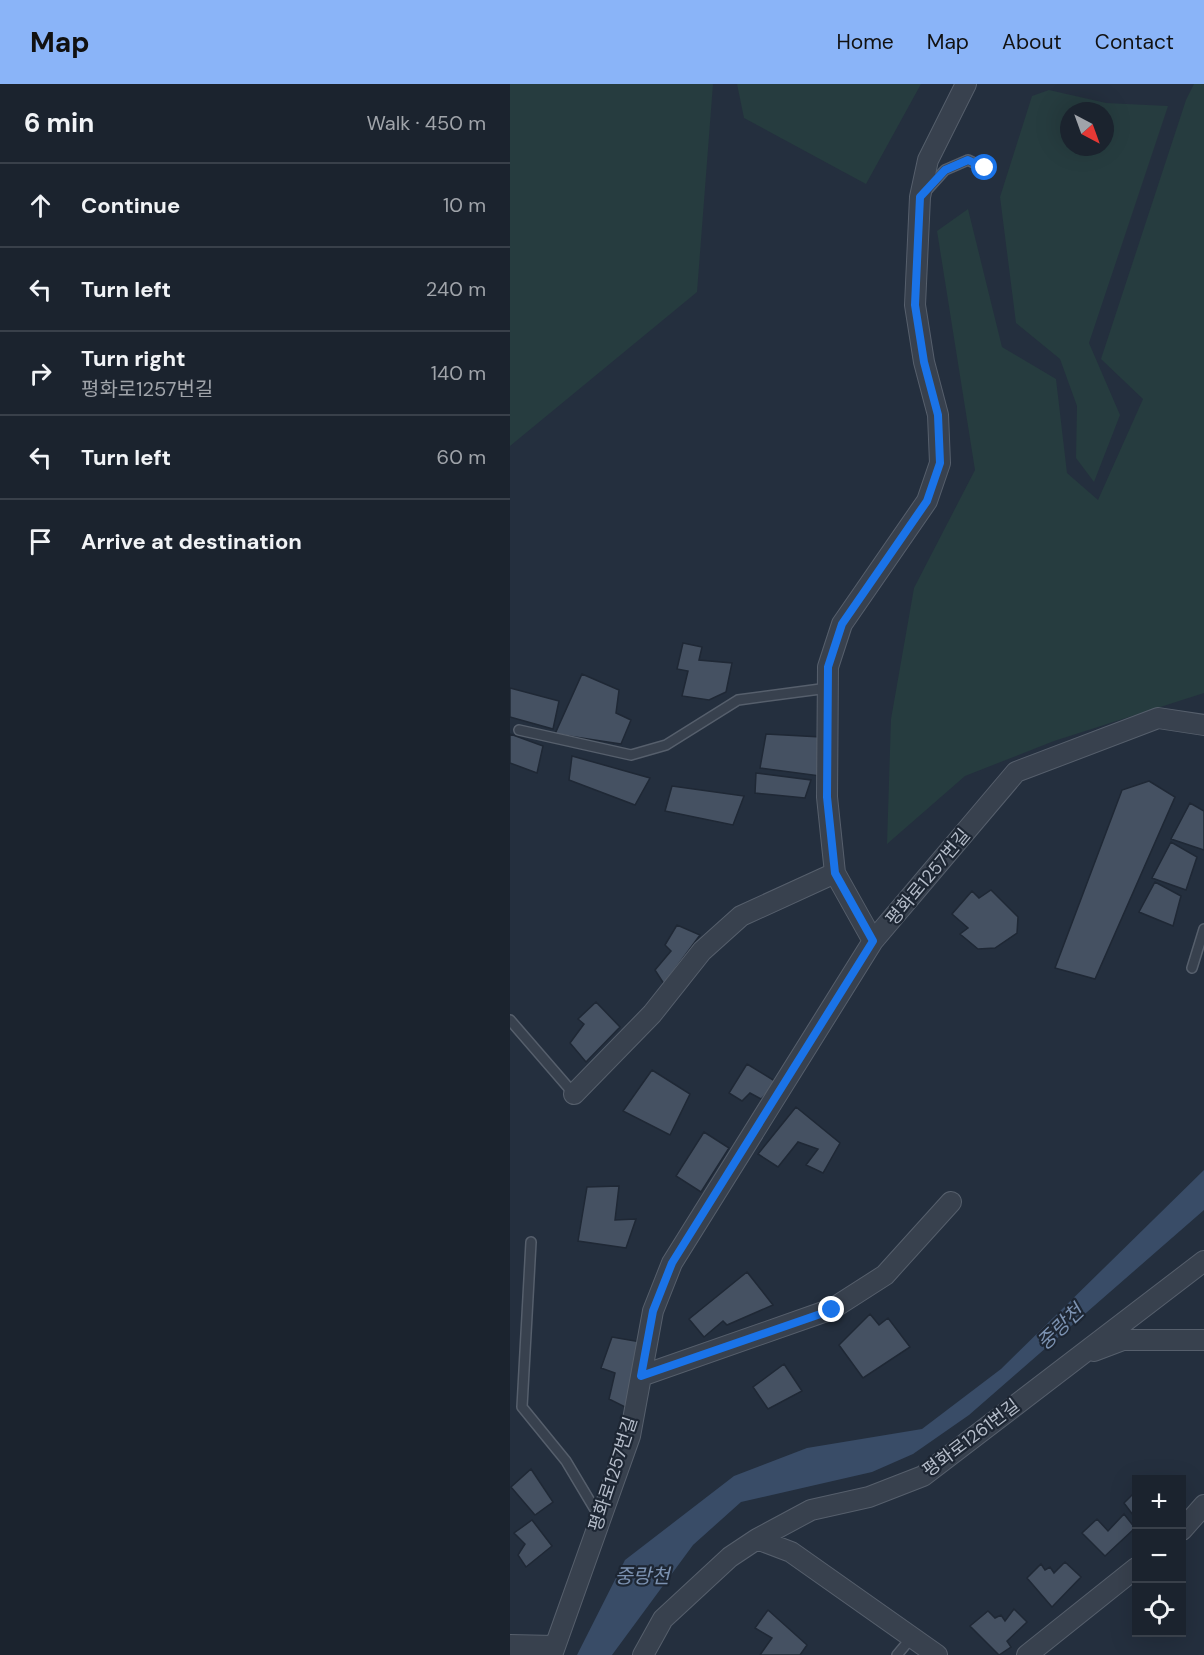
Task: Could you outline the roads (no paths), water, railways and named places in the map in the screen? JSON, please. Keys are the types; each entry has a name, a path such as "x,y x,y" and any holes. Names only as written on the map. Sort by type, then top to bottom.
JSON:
{"street":[{"path":"873,941 835,873 827,797 828,667 842,624 927,501 940,463 938,415 924,362 915,305 920,197 928,160 966,84"},
{"name":"평화로1257번길","path":"553,1651 630,1436 653,1311 672,1263 873,941 1016,772 1158,718 1204,725"},
{"path":"573,1094 652,1014 702,951 741,916 835,873"},
{"path":"641,1376 832,1310 885,1275 951,1202"},
{"name":"평화로1261번길","path":"643,1655 663,1619 730,1557 757,1539 812,1510 869,1497 923,1476 1074,1358 1204,1261"},
{"name":"평화로1261번길","path":"1074,1358 1123,1340 1204,1340"},
{"path":"1183,1529 1204,1505"},
{"path":"757,1539 791,1552 937,1655"},
{"path":"1027,1655 1132,1572"},
{"path":"510,1645 553,1651"}],"lane":[{"path":"920,197 945,170 968,160 985,168"},
{"path":"519,730 631,755 666,745 738,700 828,688"},
{"path":"1192,968 1204,929"},
{"path":"510,1020 573,1094"},
{"path":"531,1242 522,1407 566,1461 600,1518"},
{"path":"897,1655 912,1637"}],"water":[{"name":"중랑천","path":"1204,1170 1204,1210 969,1415 913,1454 872,1472 741,1502 693,1545 612,1655 577,1655 625,1560 734,1476 807,1448 922,1429 1001,1369"}]}
